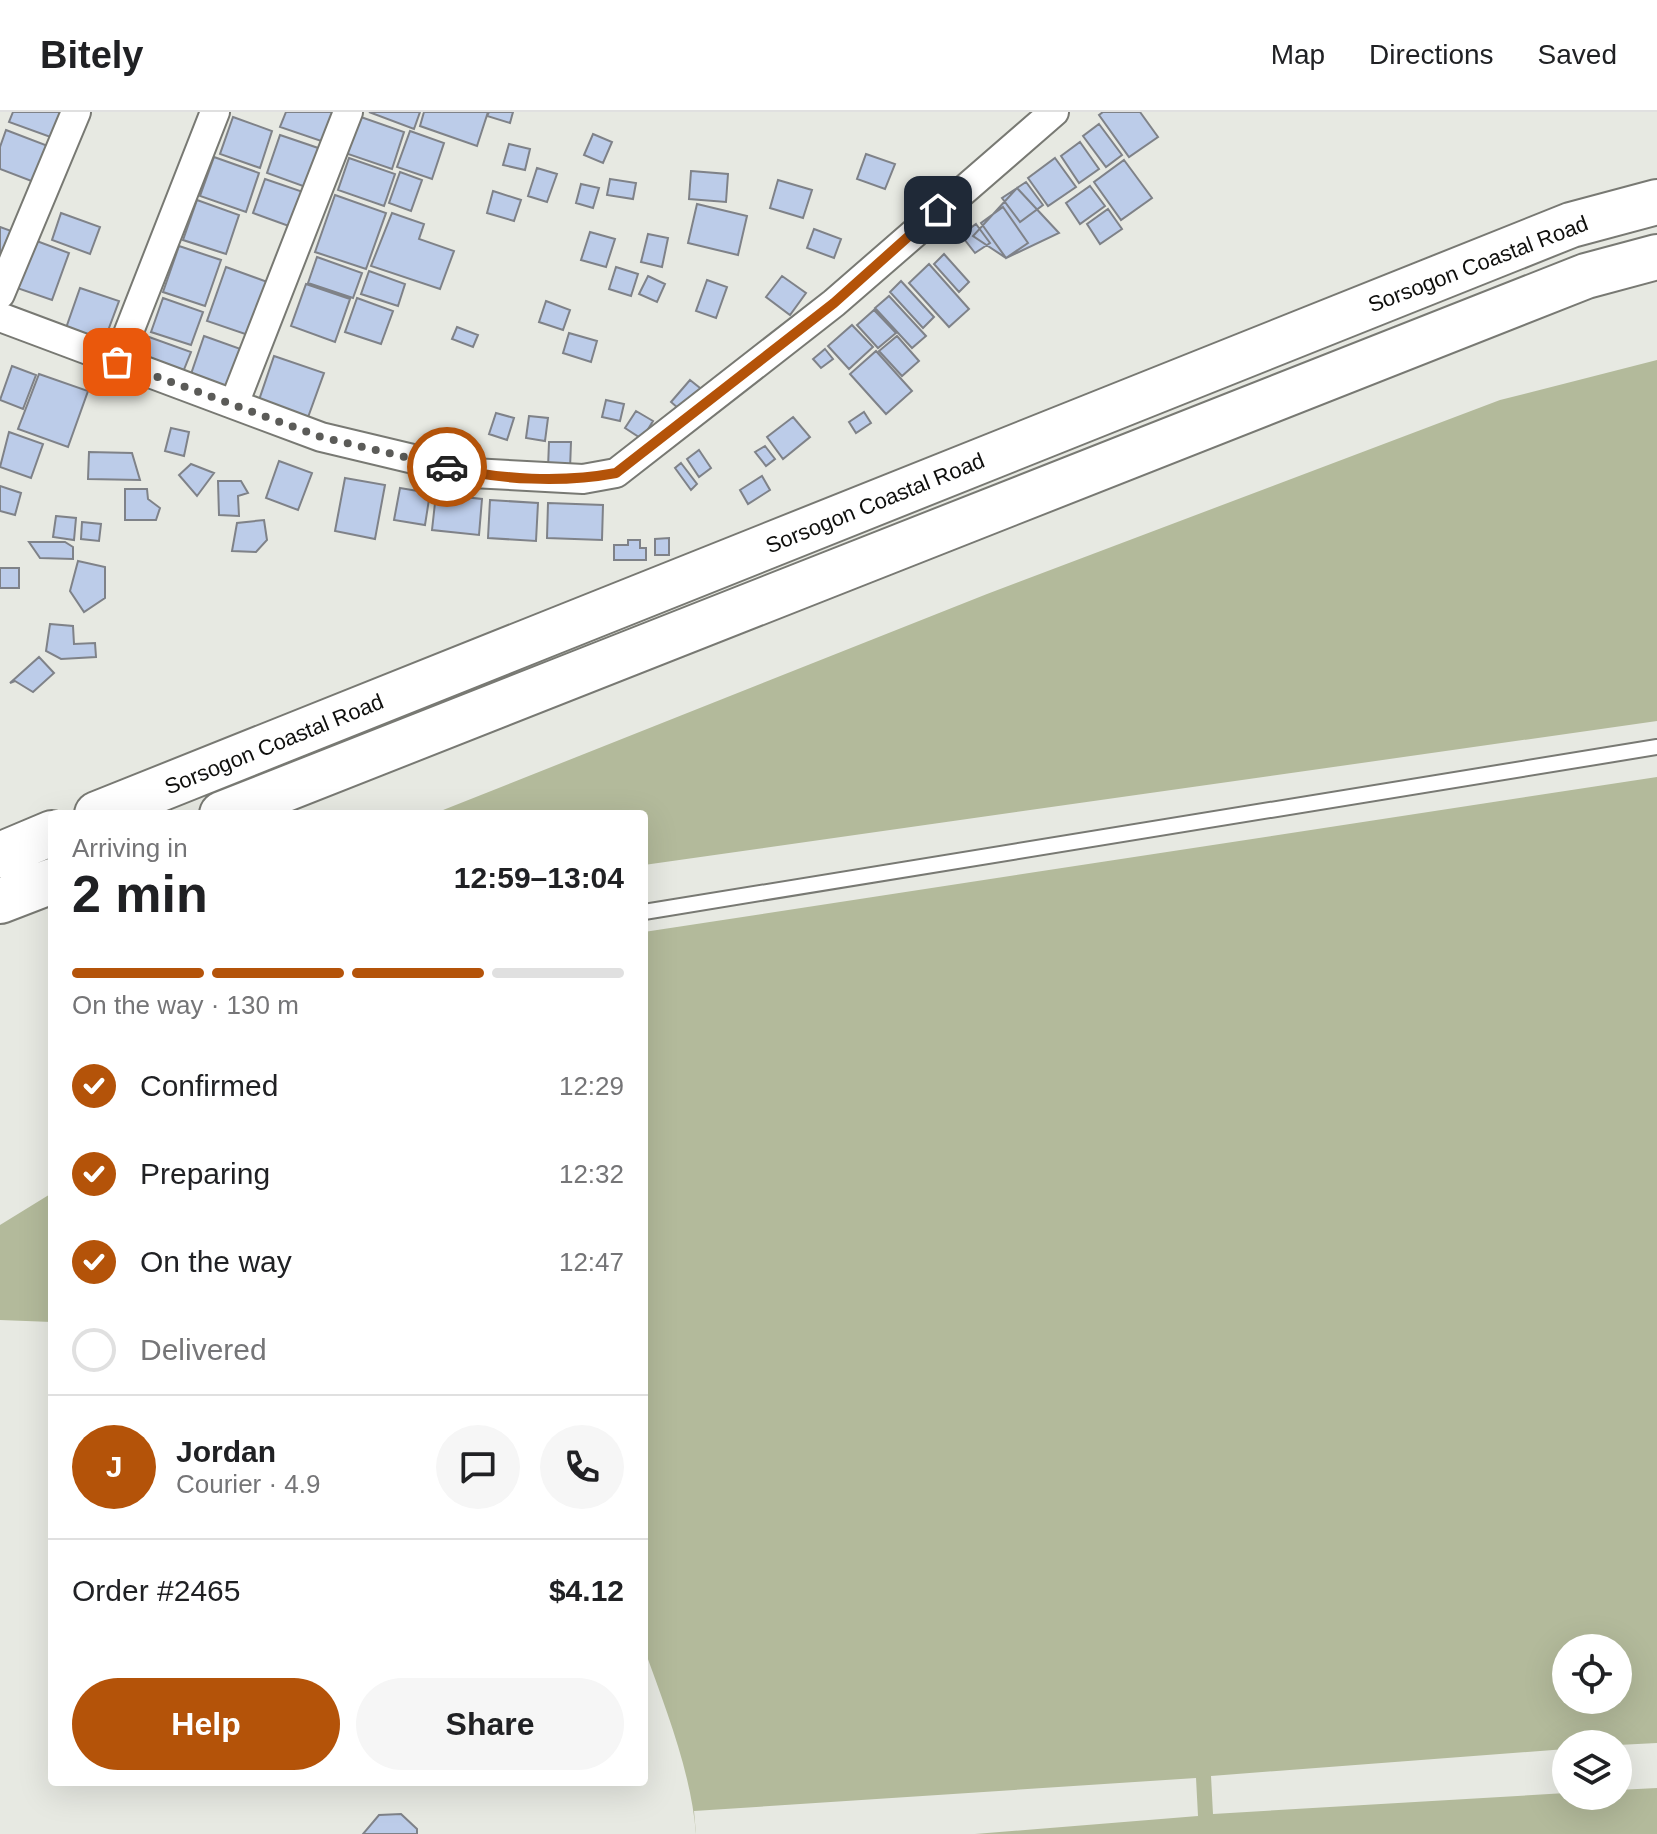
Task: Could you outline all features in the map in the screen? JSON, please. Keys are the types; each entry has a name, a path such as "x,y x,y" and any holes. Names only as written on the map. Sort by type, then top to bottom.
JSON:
{"highway":[{"name":"Sorsogon Coastal Road","path":"107,810 1571,225 1657,202"},
{"name":"Sorsogon Coastal Road","path":"232,810 1586,276 1657,257"},
{"path":"0,855 48,835"},
{"path":"0,901 48,883"}],"street":[{"path":"0,294 76,112"},
{"path":"117,362 214,112"},
{"path":"234,404 348,112"},
{"path":"0,317 321,437 472,473 583,479 616,473 834,303 1054,112"}],"lane":[{"path":"648,911 1657,747"}],"shaded area":[{"path":"1657,360 1657,1834 696,1834 683,1763 648,1659 648,810 443,810 987,594 1500,400"},
{"path":"48,1195 48,1322 0,1320 0,1225"}],"pier":[{"path":"1657,721 1657,777 648,931 648,864"},
{"path":"1657,1743 1657,1788 1632,1789 1632,1744"},
{"path":"1552,1750 1552,1794 1213,1814 1211,1776"},
{"path":"1196,1778 1198,1816 975,1834 696,1834 694,1811"}],"building":[{"path":"13,112 67,112 56,139 9,122"},
{"path":"286,112 344,112 333,145 280,127"},
{"path":"369,112 420,112 414,129"},
{"path":"424,112 488,112 477,146 420,126"},
{"path":"489,112 513,112 510,123 487,116"},
{"path":"1103,112 1140,112 1158,137 1129,157 1099,115"},
{"path":"358,116 404,132 392,169 345,153"},
{"path":"233,117 272,131 260,168 220,154"},
{"path":"1099,124 1122,155 1106,167 1083,136"},
{"path":"6,130 48,146 34,182 0,169 0,147"},
{"path":"410,131 444,143 432,179 397,167"},
{"path":"593,134 612,142 603,163 584,155"},
{"path":"280,135 327,151 314,190 267,173"},
{"path":"1080,142 1099,169 1079,183 1061,156"},
{"path":"509,144 530,149 525,170 503,165"},
{"path":"866,154 895,164 885,189 857,179"},
{"path":"214,157 259,173 246,212 200,196"},
{"path":"349,158 395,174 384,206 338,190"},
{"path":"1055,158 1076,187 1048,206 1028,178"},
{"path":"1124,160 1152,198 1121,220 1094,182"},
{"path":"537,168 557,174 547,202 528,196"},
{"path":"691,171 728,174 726,202 689,199"},
{"path":"400,172 422,180 411,211 389,203"},
{"path":"265,179 309,194 297,229 253,213"},
{"path":"610,179 636,183 633,199 607,195"},
{"path":"778,180 812,190 803,218 770,208"},
{"path":"1026,182 1043,205 1020,222 1002,198"},
{"path":"581,184 599,188 593,208 576,203"},
{"path":"1090,186 1105,206 1080,224 1066,203"},
{"path":"1017,188 1059,233 1006,258 973,236"},
{"path":"493,191 521,200 514,221 487,213"},
{"path":"335,195 386,213 366,269 315,252"},
{"path":"197,200 239,215 226,254 183,240"},
{"path":"697,204 747,216 738,255 688,243"},
{"path":"1003,207 1028,243 1006,258 981,223"},
{"path":"1108,209 1122,229 1100,244 1087,224"},
{"path":"61,213 100,227 90,254 52,240"},
{"path":"392,213 424,224 419,239 454,251 440,289 371,266"},
{"path":"976,224 990,243 975,253 961,235"},
{"path":"0,227 14,232 0,269"},
{"path":"814,229 841,239 834,258 807,248"},
{"path":"590,232 615,239 606,267 581,260"},
{"path":"648,234 668,238 662,267 641,262"},
{"path":"34,240 69,253 52,300 17,288"},
{"path":"179,246 221,260 205,306 163,292"},
{"path":"944,254 969,282 959,292 934,264"},
{"path":"317,257 362,273 353,298 308,283"},
{"path":"929,264 969,309 949,327 909,283"},
{"path":"226,267 273,284 254,337 207,321"},
{"path":"616,267 638,274 631,296 609,289"},
{"path":"369,271 405,284 398,306 361,294"},
{"path":"648,276 665,284 657,302 639,294"},
{"path":"782,276 806,293 790,315 766,297"},
{"path":"707,280 727,287 716,318 696,311"},
{"path":"901,281 934,317 923,328 890,292"},
{"path":"306,284 350,299 335,342 291,326"},
{"path":"80,288 119,301 103,344 65,331"},
{"path":"889,296 926,336 912,348 875,308"},
{"path":"163,298 203,312 191,345 151,332"},
{"path":"357,298 393,311 381,344 345,332"},
{"path":"546,301 570,310 563,330 539,322"},
{"path":"874,310 896,333 878,348 857,325"},
{"path":"852,325 873,347 849,369 828,346"},
{"path":"457,327 478,335 473,347 452,339"},
{"path":"569,333 597,341 591,362 563,353"},
{"path":"204,336 249,352 230,395 189,380"},
{"path":"897,336 919,361 902,376 879,351"},
{"path":"149,337 191,352 181,377 140,363"},
{"path":"825,349 833,359 821,368 813,359"},
{"path":"876,351 912,391 886,414 850,374"},
{"path":"274,356 324,373 307,420 258,403"},
{"path":"12,366 36,375 23,409 0,400"},
{"path":"39,374 88,391 68,447 18,429"},
{"path":"690,380 705,392 686,415 671,402"},
{"path":"606,400 624,404 620,421 602,417"},
{"path":"636,411 653,421 642,439 625,428"},
{"path":"864,412 871,423 856,433 849,422"},
{"path":"496,413 514,418 507,440 489,434"},
{"path":"529,416 548,418 545,441 526,438"},
{"path":"793,417 810,437 783,459 767,437"},
{"path":"171,428 189,432 184,456 165,451"},
{"path":"9,432 43,444 31,478 0,467"},
{"path":"549,442 571,442 570,469 548,468"},
{"path":"765,446 775,459 766,466 755,452"},
{"path":"699,450 711,468 699,477 687,459"},
{"path":"89,452 132,453 140,480 88,479"},
{"path":"279,461 312,473 298,510 266,498"},
{"path":"681,463 697,484 691,490 675,468"},
{"path":"191,464 214,473 197,496 179,475"},
{"path":"762,476 770,490 748,504 740,490"},
{"path":"345,478 385,485 375,539 335,531"},
{"path":"218,481 241,481 248,493 238,496 239,516 219,515"},
{"path":"0,486 21,493 15,515 0,511"},
{"path":"400,488 430,493 425,525 394,520"},
{"path":"125,489 147,489 148,499 160,508 156,520 125,520"},
{"path":"436,494 482,499 479,535 432,530"},
{"path":"490,500 538,503 536,541 488,538"},
{"path":"548,503 603,505 602,540 547,538"},
{"path":"56,516 76,518 74,540 53,537"},
{"path":"264,520 267,540 256,552 232,551 237,523"},
{"path":"82,522 101,524 99,541 81,539"},
{"path":"669,538 669,555 655,555 655,539"},
{"path":"628,540 640,540 640,548 646,548 646,560 614,560 614,545 628,545"},
{"path":"29,542 65,542 73,547 73,559 40,558"},
{"path":"78,561 105,567 105,598 84,612 70,591"},
{"path":"0,568 19,568 19,588 0,588"},
{"path":"50,624 73,626 74,644 95,643 96,657 61,659 46,651"},
{"path":"39,657 54,673 33,692 15,681 10,683"},
{"path":"401,1814 417,1829 417,1834 363,1834 379,1815"}],"way so far":[{"path":"117,362 305,428 321,437 447,467"}],"route":[{"path":"447,467 472,473 583,479 616,473 834,303 938,210"}]}
